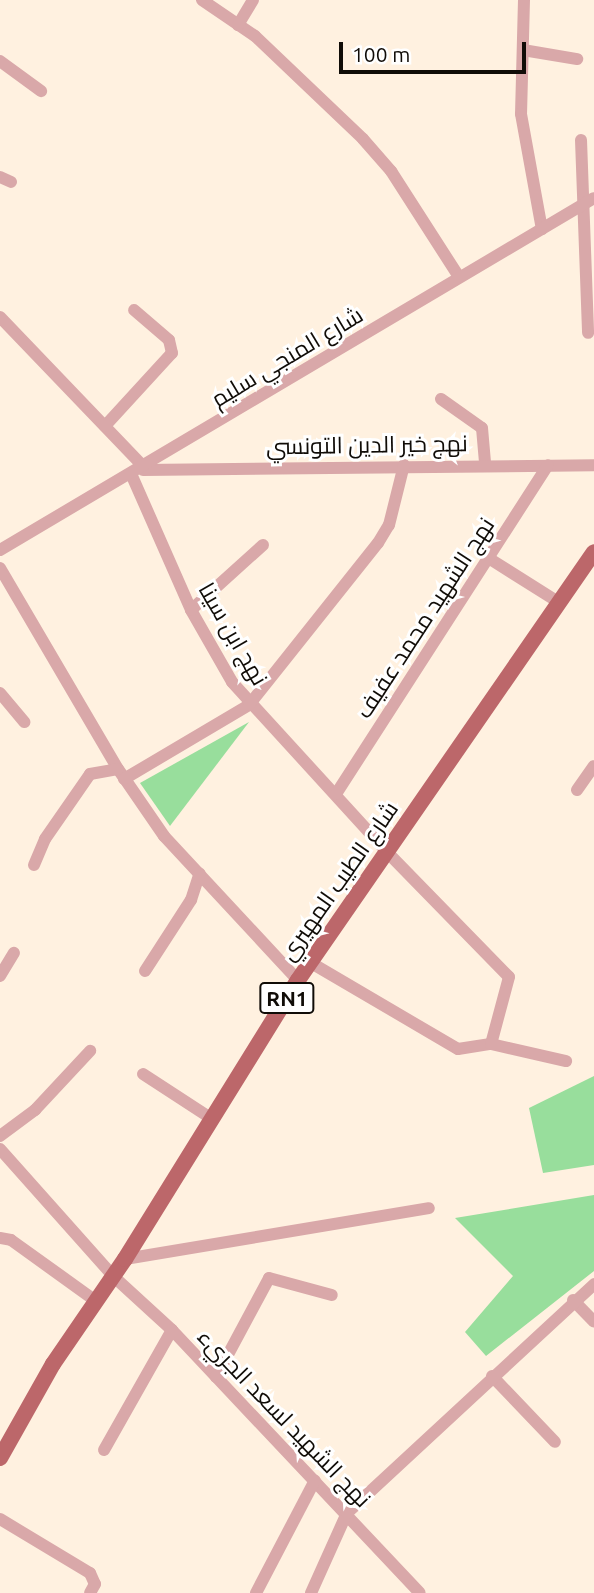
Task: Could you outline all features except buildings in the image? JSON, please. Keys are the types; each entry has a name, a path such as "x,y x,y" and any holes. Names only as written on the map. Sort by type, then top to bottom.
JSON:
{"main road":[{"name":"شارع الطيب المهيري","path":"0,1458 53,1364 125,1259 298,980 313,964 594,552"}],"street":[{"path":"202,0 238,25 363,139 391,171 459,277"},
{"path":"238,25 253,0"},
{"path":"524,0 521,114 542,229"},
{"path":"523,50 577,59"},
{"path":"0,61 41,91"},
{"path":"580,140 590,200 588,333"},
{"name":"شارع المنجي سليم","path":"0,550 140,471 590,200"},
{"path":"105,426 172,353 169,340 134,310"},
{"name":"نهج ابن سينا","path":"0,317 105,426 140,471 191,610 232,682 250,705 336,794 388,853 509,977 491,1044"},
{"path":"441,399 482,428 485,464"},
{"name":"نهج خير الدين التونسي","path":"140,471 485,464 594,466"},
{"name":"نهج الشهيد محمد عفيف","path":"336,794 490,559 548,465"},
{"path":"34,865 45,839 90,774 121,774 250,705 378,543 388,525 404,466"},
{"path":"191,610 263,545"},
{"path":"490,559 560,603"},
{"path":"0,568 121,774 164,836 298,980"},
{"path":"0,694 24,722"},
{"path":"578,790 594,766"},
{"path":"145,971 191,900 200,873"},
{"path":"0,976 14,953"},
{"path":"313,964 458,1049 491,1044 566,1060"},
{"path":"0,1136 35,1110 90,1051"},
{"path":"143,1074 212,1119"},
{"name":"نهج الشهيد لسعد الجريء","path":"0,1149 113,1276 172,1331 316,1480 420,1593"},
{"path":"125,1259 429,1208"},
{"path":"0,1238 11,1240 96,1301"},
{"path":"216,1377 269,1278 332,1295"},
{"path":"310,1593 347,1513 573,1300 594,1284"},
{"path":"573,1300 594,1322"},
{"path":"104,1450 172,1331"},
{"path":"492,1376 555,1442"},
{"path":"256,1593 316,1480"},
{"path":"0,1519 90,1573 95,1584 90,1593"}],"green space":[{"path":"249,722 170,826 140,783"},
{"path":"594,1076 594,1165 543,1173 529,1108"},
{"path":"594,1195 594,1271 486,1356 465,1332 513,1276 455,1218"}]}
